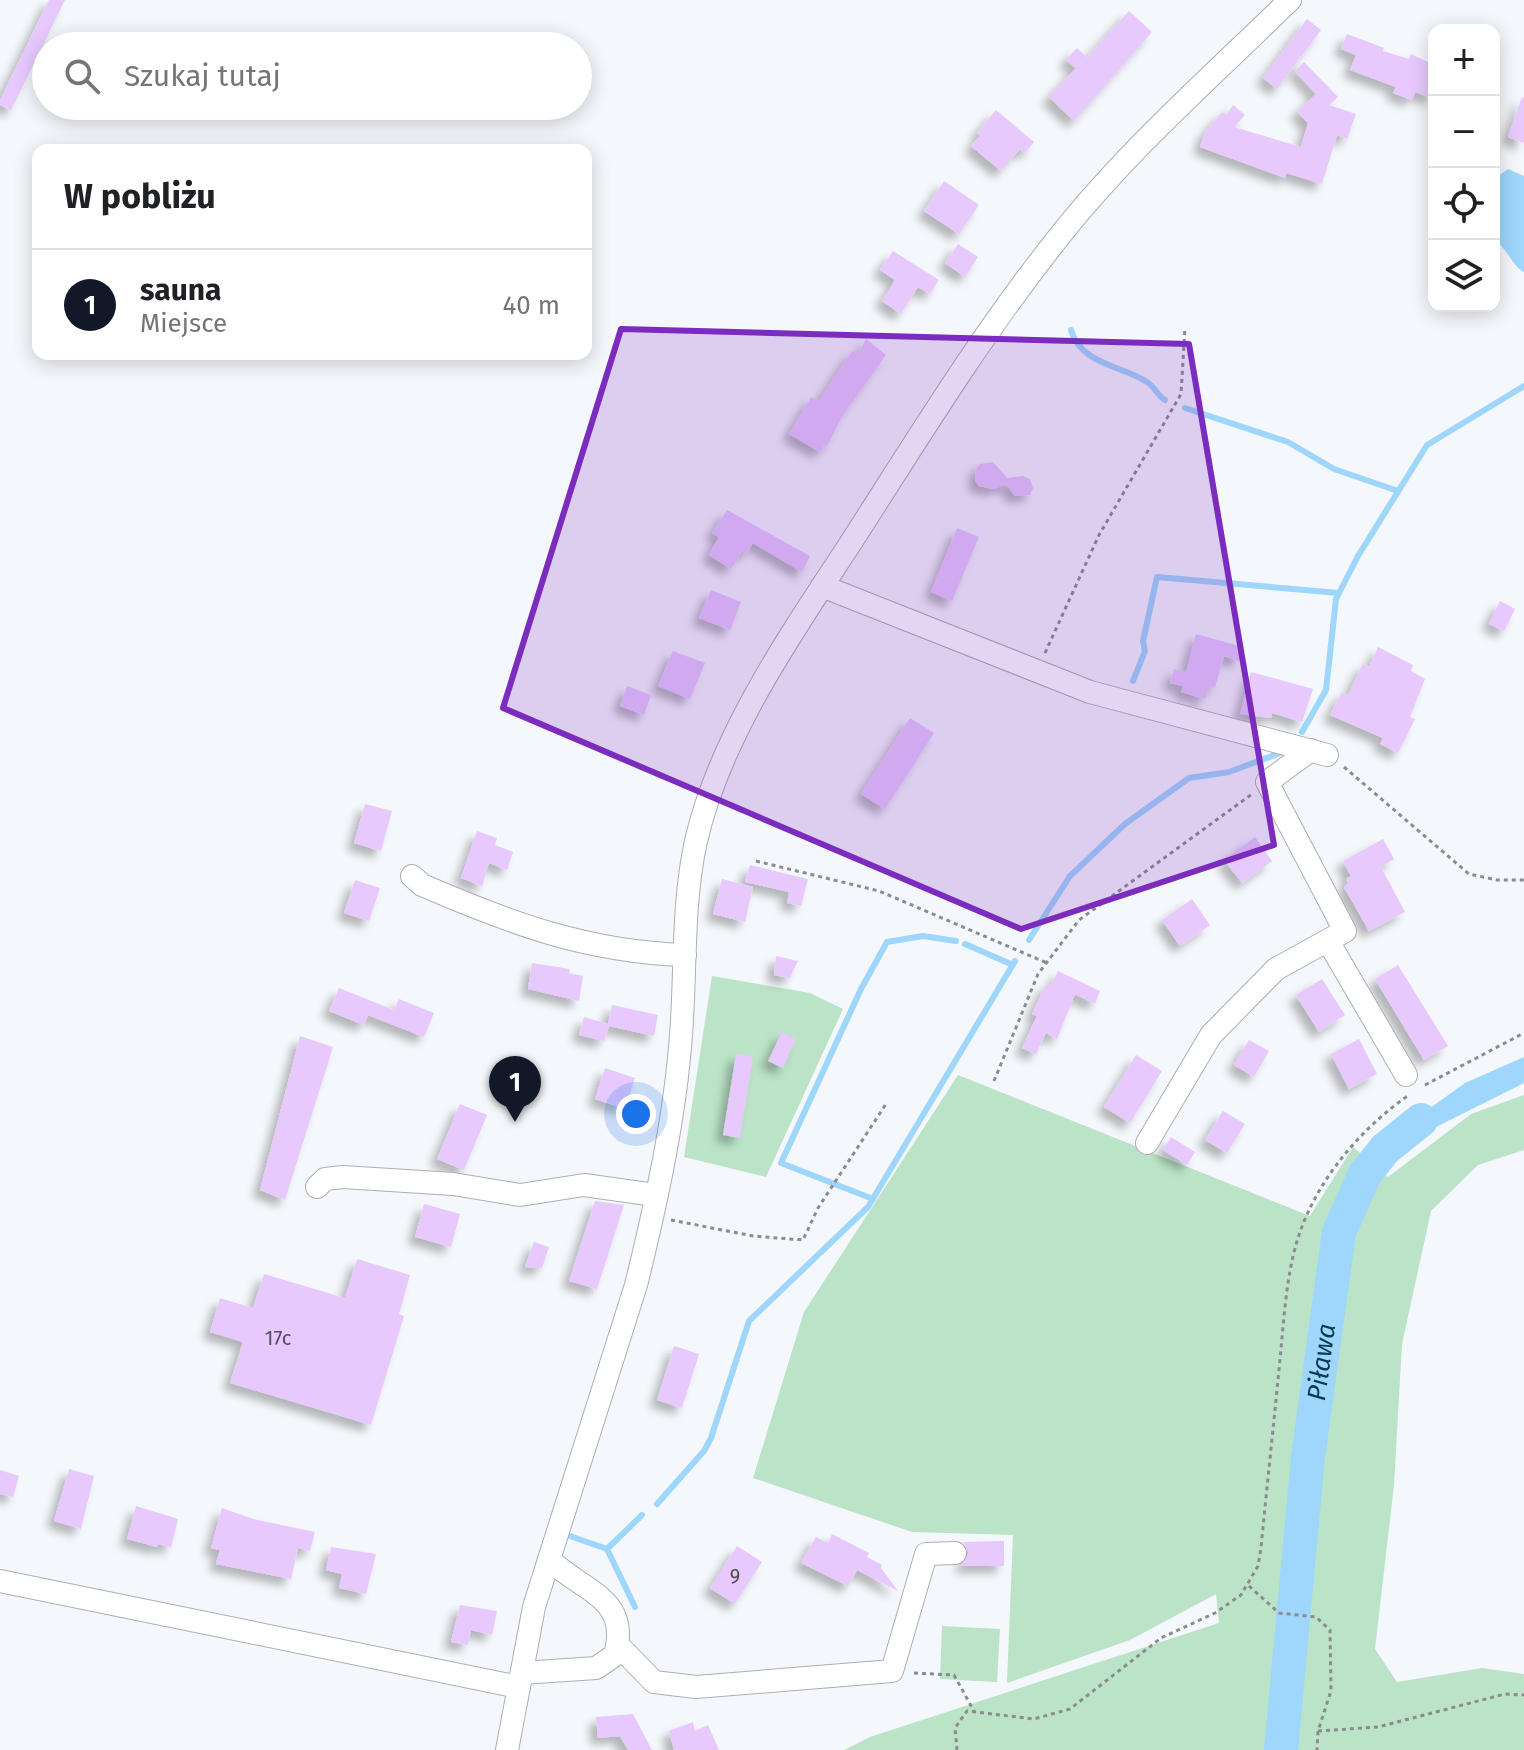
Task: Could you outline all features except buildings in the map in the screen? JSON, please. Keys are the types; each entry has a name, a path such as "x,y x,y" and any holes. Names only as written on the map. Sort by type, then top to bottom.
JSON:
{"street":[{"path":"507,1750 534,1607 636,1285 654,1206 681,1038 688,884 697,838 740,724 822,586 986,333 1053,244 1135,151 1290,0"},
{"path":"822,586 1090,692 1319,752"},
{"path":"1147,1143 1211,1035 1276,969 1345,931 1267,782 1319,752"},
{"path":"412,876 422,885 517,925 609,947 685,955"},
{"path":"1328,941 1413,1085"},
{"path":"317,1187 325,1179 343,1177 453,1184 520,1195 584,1185 654,1206"},
{"path":"618,1645 654,1682 696,1687 892,1671 926,1554 955,1553"},
{"path":"0,1581 520,1680 596,1668 615,1655 621,1634 615,1613 599,1594 562,1572 549,1559"}],"path":[{"path":"1037,671 1099,535 1181,394 1185,327"},
{"path":"1319,752 1361,778 1469,874 1497,880 1524,880"},
{"path":"994,1081 1038,974 1079,920 1267,782"},
{"path":"756,861 879,891 1047,963"},
{"path":"957,1750 955,1728 961,1715 974,1711 1034,1719 1070,1709 1161,1638 1215,1613 1248,1585 1258,1566 1261,1548 1283,1326 1297,1241 1303,1223 1347,1151 1413,1085 1524,1033"},
{"path":"654,1206 753,1236 803,1240 830,1190 886,1104"},
{"path":"1248,1585 1270,1608 1288,1615 1316,1617 1330,1630 1331,1691 1318,1731 1317,1750"},
{"path":"892,1671 954,1675 974,1711"},
{"path":"1318,1731 1378,1727 1505,1694 1524,1695"}],"highlighted area":[{"path":"621,329 1189,344 1274,845 1021,929 503,708"}],"green space":[{"path":"712,976 810,993 843,1009 766,1177 684,1157"},
{"path":"958,1075 1310,1216 1353,1147 1388,1177 1471,1114 1524,1095 1524,1150 1478,1165 1431,1211 1402,1344 1394,1485 1375,1649 1397,1682 1482,1668 1524,1674 1524,1750 844,1750 870,1737 1219,1623 1216,1594 1130,1640 1007,1683 1013,1535 912,1532 753,1478 804,1312"},
{"path":"942,1626 1000,1629 997,1682 940,1679"}],"water":[{"path":"1508,169 1524,176 1524,272 1500,245 1500,175"},
{"path":"1524,1057 1524,1083 1422,1134 1392,1156 1380,1144 1465,1083"}],"waterway":[{"path":"1071,330 1076,341 1092,357 1147,382 1165,400"},
{"path":"1302,732 1326,690 1336,599 1358,556 1427,445 1524,386"},
{"path":"1185,408 1288,442 1334,469 1398,491"},
{"path":"1133,681 1145,651 1143,641 1157,577 1339,593"},
{"path":"1029,940 1070,876 1125,824 1189,778 1229,772 1280,753"},
{"path":"873,1199 781,1163 861,989 887,942 923,936 956,941"},
{"path":"965,944 1013,965"},
{"path":"657,1504 704,1451 711,1438 749,1321 868,1207 1015,961"},
{"name":"Piława","path":"1281,1750 1308,1457 1339,1232 1365,1174 1385,1149 1421,1120"},
{"path":"635,1607 607,1549 642,1515"},
{"path":"570,1536 607,1549"}],"place":[{"name":"sauna","path":"515,1122"}]}
